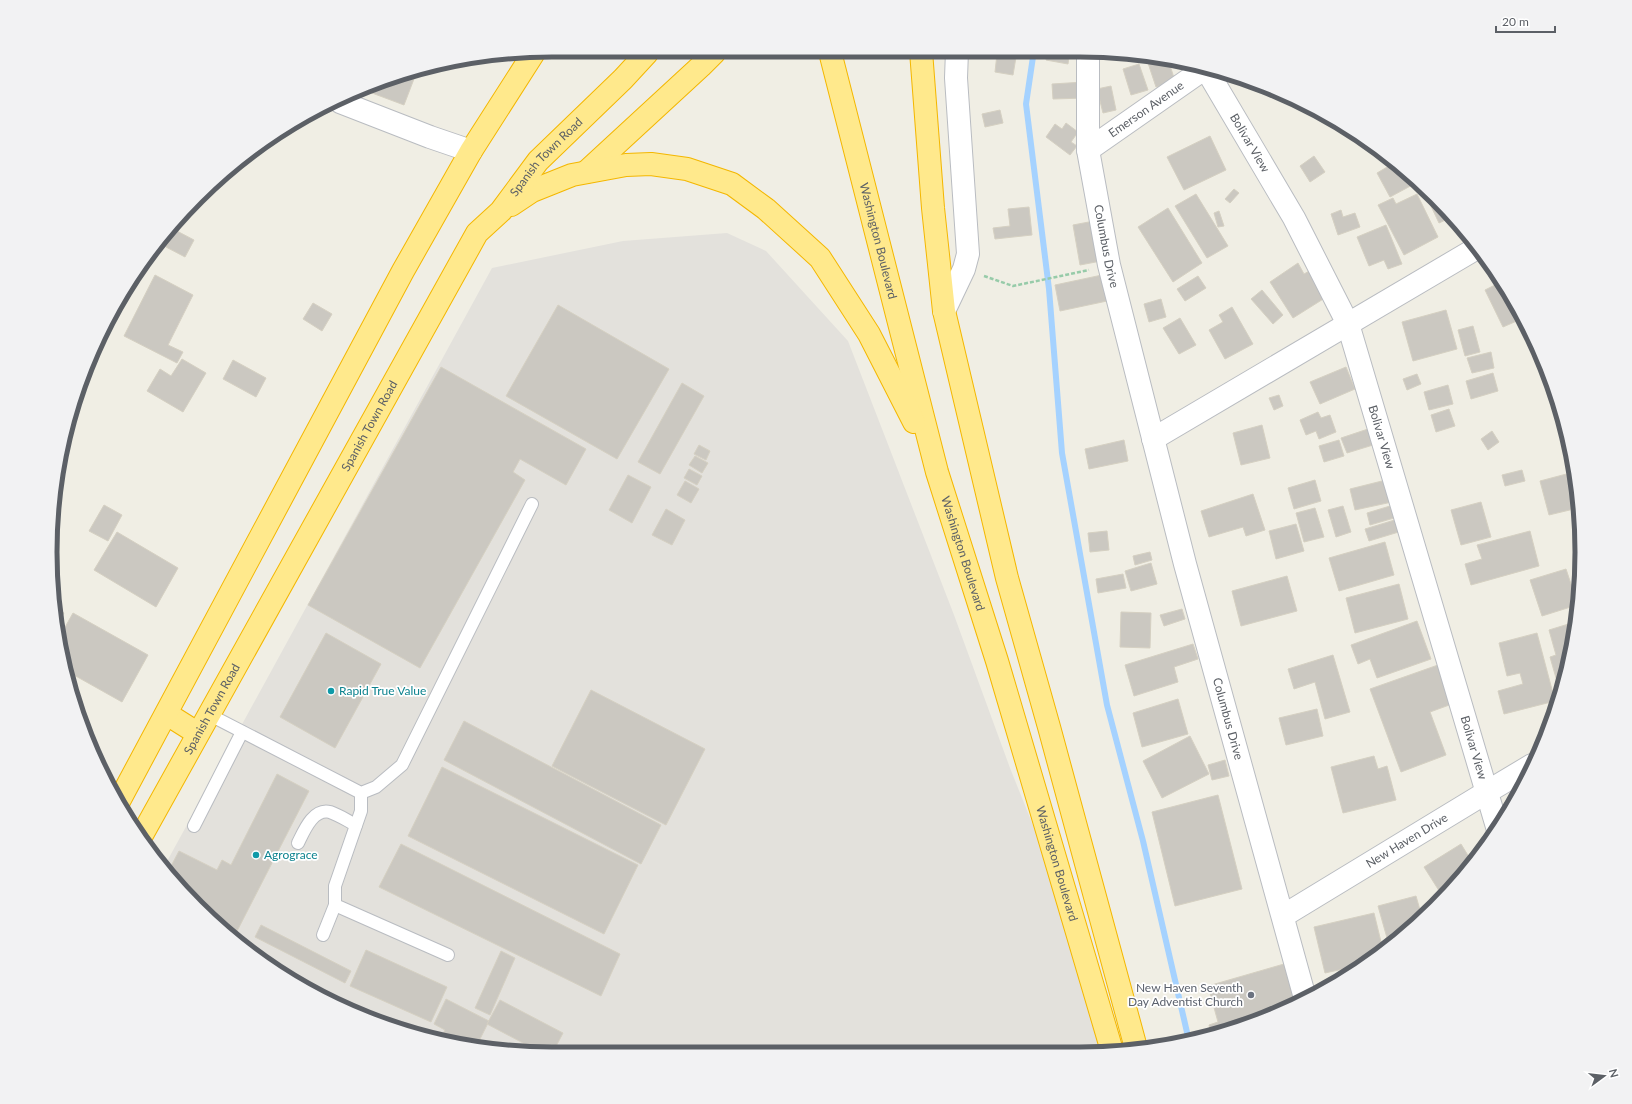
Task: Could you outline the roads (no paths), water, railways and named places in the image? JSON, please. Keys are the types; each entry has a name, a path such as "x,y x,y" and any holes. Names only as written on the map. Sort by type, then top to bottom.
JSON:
{"highway":[{"name":"Spanish Town Road","path":"144,832 477,233 501,211 538,161 623,79 643,57"},
{"path":"586,172 710,57"},
{"name":"Washington Boulevard","path":"831,57 937,472 997,660 1111,1046"},
{"path":"921,57 933,208 944,311 1007,578 1135,1044"},
{"path":"121,797 400,278 471,151 531,58"},
{"path":"501,211 532,191 572,174 626,164 652,164 687,169 732,184 766,209 820,258 869,334 920,433 937,472"},
{"path":"167,714 198,733"}],"street":[{"path":"944,311 964,269 968,254 956,78 957,57"},
{"name":"Columbus Drive","path":"1088,57 1088,150 1109,265 1185,564 1304,994"},
{"name":"Emerson Avenue","path":"1088,150 1200,72"},
{"name":"Bolivar View","path":"1208,74 1294,218 1348,324 1495,822"},
{"path":"344,103 430,137 471,151"},
{"path":"1153,439 1473,251"},
{"name":"New Haven Drive","path":"1283,916 1525,769"}],"lane":[{"path":"208,714 361,793 376,787 402,765 532,504"},
{"path":"194,826 242,732"},
{"path":"323,934 335,905 335,886 361,811 361,793"},
{"path":"298,843 305,828 312,818 320,814 329,812 356,826"},
{"path":"335,905 448,955"}],"waterway":[{"path":"1033,57 1026,104 1049,289 1062,453 1107,705 1143,841 1188,1035"}],"place":[{"name":"Rapid True Value","path":"331,691"},
{"name":"Agrograce","path":"256,855"},
{"name":"New Haven Seventh Day Adventist Church","path":"1251,995"}]}
